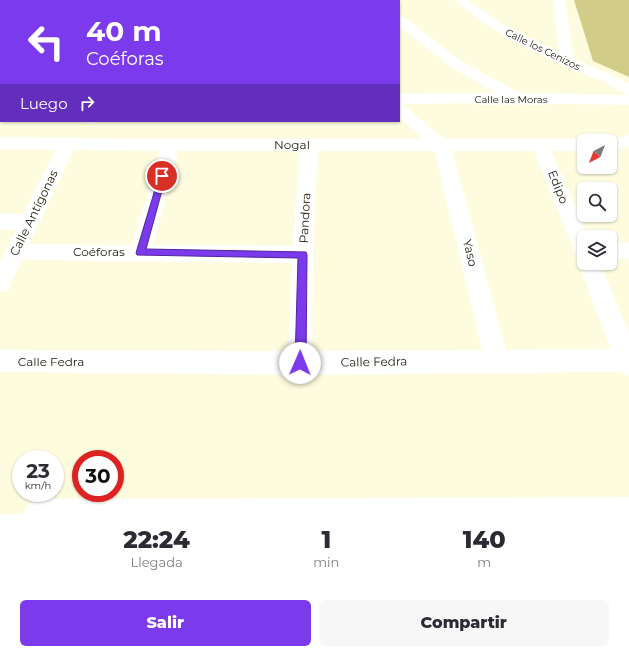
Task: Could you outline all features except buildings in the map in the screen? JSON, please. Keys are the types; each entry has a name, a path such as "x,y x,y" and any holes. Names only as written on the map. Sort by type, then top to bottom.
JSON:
{"street":[{"name":"Calle los Cenizos","path":"460,0 480,16 517,38 607,79 627,97"},
{"path":"480,0 480,16"},
{"path":"559,0 567,62"},
{"path":"400,21 456,64 517,98"},
{"name":"Calle las Moras","path":"400,99 627,97"},
{"path":"400,109 442,146"},
{"name":"Nogal","path":"0,143 171,145 577,145"},
{"name":"Calle Antígonas","path":"0,283 68,143"},
{"path":"140,253 171,145"},
{"name":"Pandora","path":"300,363 302,255 309,145"},
{"name":"Yaso","path":"442,146 497,361"},
{"name":"Edipo","path":"541,146 577,233"},
{"path":"0,222 30,222"},
{"path":"617,251 629,251"},
{"name":"Coéforas","path":"16,252 302,255"},
{"path":"592,270 628,362"},
{"name":"Calle Fedra","path":"0,361 300,363 497,361 628,362"},
{"path":"38,514 629,512"}],"shaded area":[{"path":"574,0 629,0 629,77 593,61"}],"route":[{"path":"162,176 140,253 302,255 300,363"}]}
